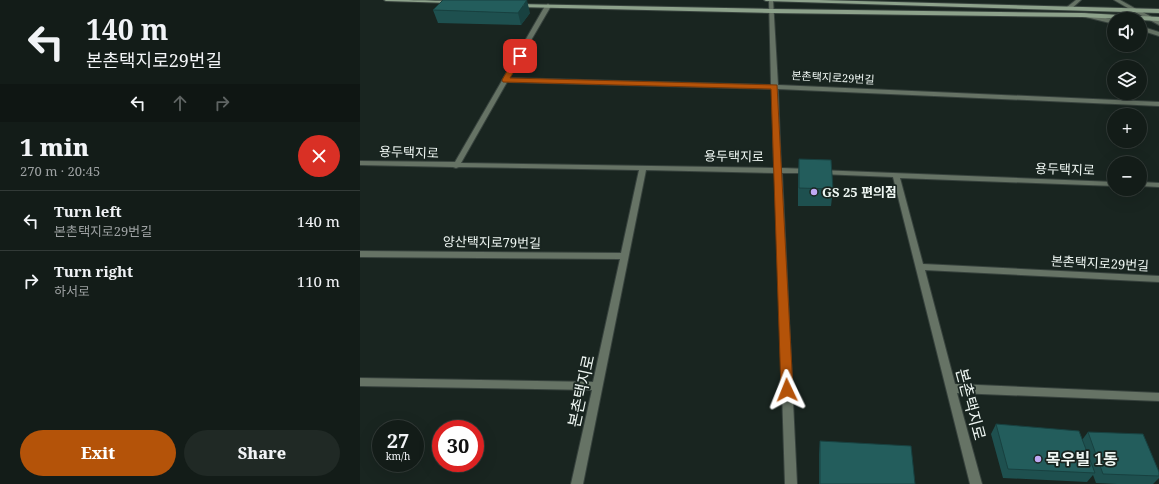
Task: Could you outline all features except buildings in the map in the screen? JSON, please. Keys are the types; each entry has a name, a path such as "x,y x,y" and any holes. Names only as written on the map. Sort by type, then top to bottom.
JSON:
{"main road":[{"path":"386,0 456,3"},
{"path":"766,0 1159,11"},
{"path":"510,5 772,11 1082,15 1159,19"}],"street":[{"path":"771,0 791,484"},
{"path":"1069,8 1079,0"},
{"path":"1116,0 1159,23"},
{"name":"용두택지로","path":"456,166 548,6"},
{"path":"1082,15 1107,20"},
{"path":"1147,30 1159,34"},
{"name":"본촌택지로29번길","path":"506,80 775,87 1159,104"},
{"name":"용두택지로","path":"360,163 456,166 778,170 1107,184"},
{"path":"624,256 643,168"},
{"path":"896,175 920,267"},
{"path":"1147,184 1159,185"},
{"name":"양산택지로79번길","path":"360,254 624,256"},
{"name":"본촌택지로","path":"577,484 624,256"},
{"name":"본촌택지로29번길","path":"920,267 1159,279"},
{"name":"본촌택지로","path":"920,267 976,484"},
{"path":"360,382 598,386"},
{"path":"952,388 1159,397"}],"place":[{"name":"GS 25 편의점","path":"814,192"},
{"name":"목우빌 1동","path":"1038,459"}],"route":[{"path":"520,56 506,80 775,87 787,390"}]}
